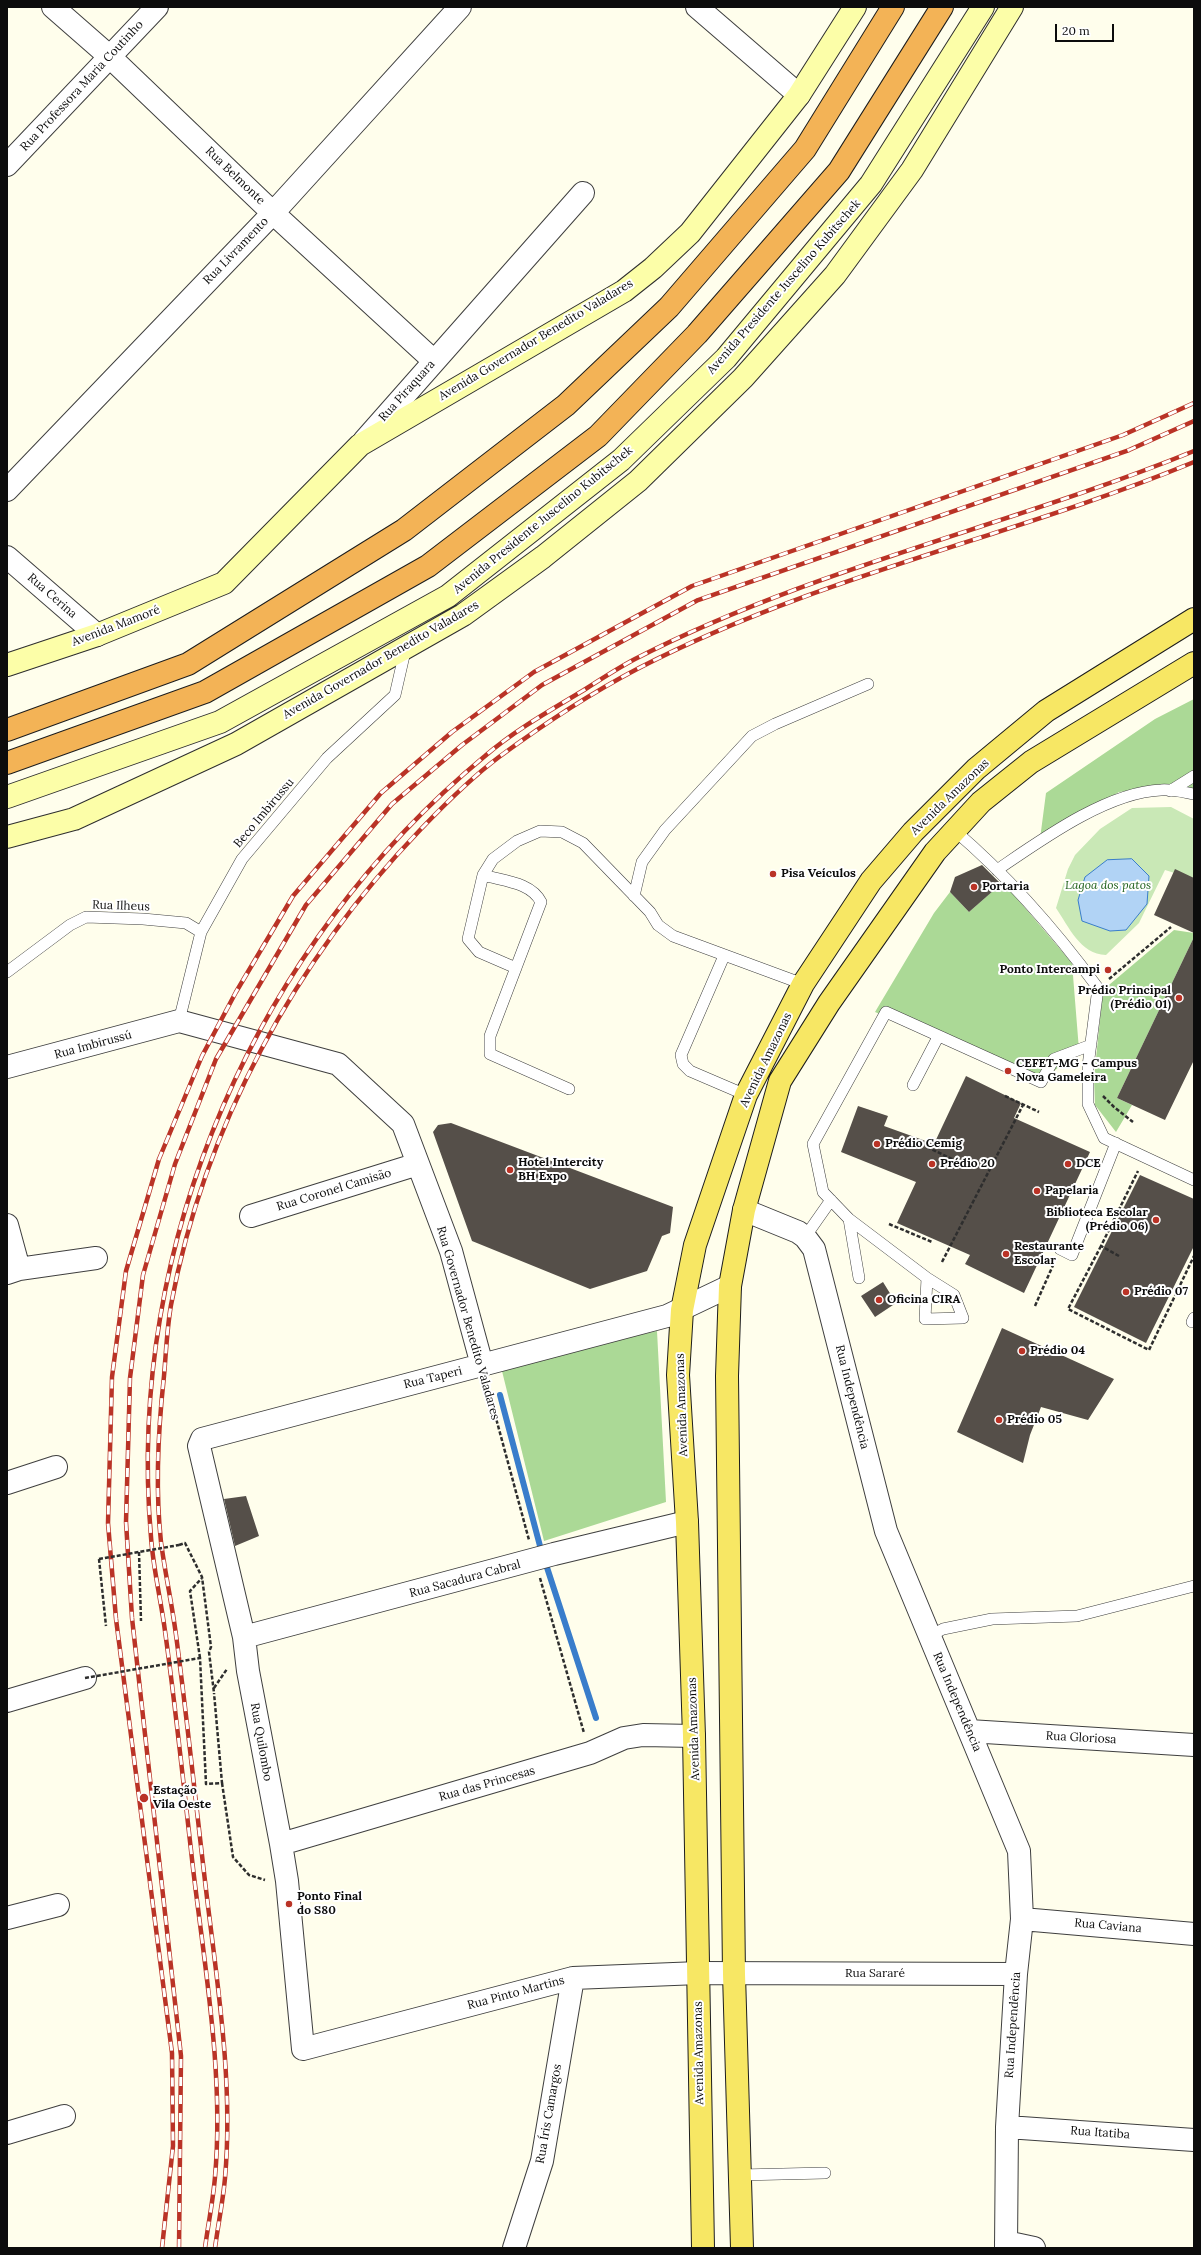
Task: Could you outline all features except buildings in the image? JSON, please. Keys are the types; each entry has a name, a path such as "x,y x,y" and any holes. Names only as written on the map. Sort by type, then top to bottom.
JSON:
{"highway":[{"path":"7,730 188,664 404,530 566,405 669,307 805,149 893,7"},
{"path":"7,763 205,692 428,566 598,436 697,334 839,171 942,7"}],"main road":[{"name":"Avenida Amazonas","path":"703,2248 694,1736 687,1522 678,1375 682,1310 695,1245 746,1095 803,984 871,881 913,832 976,769 1046,711 1194,619"},
{"name":"Avenida Amazonas","path":"742,2248 734,1974 727,1376 730,1286 744,1210 780,1081 865,952 929,860 954,830 981,802 1030,762 1194,663"}],"street":[{"name":"Rua Belmonte","path":"53,7 109,56 273,213 434,361"},
{"name":"Rua Professora Maria Coutinho","path":"7,165 157,7"},
{"name":"Rua Livramento","path":"7,490 273,213 460,7"},
{"path":"697,7 799,95"},
{"name":"Avenida Governador Benedito Valadares","path":"360,445 624,291 653,268 690,233 799,95 855,7"},
{"name":"Avenida Presidente Juscelino Kubitschek","path":"7,797 220,722 448,596 621,460 726,358 871,184 983,7"},
{"name":"Avenida Governador Benedito Valadares","path":"7,837 74,819 236,744 462,615 543,557 638,481 743,378 835,275 912,170 1012,7"},
{"name":"Rua Piraquara","path":"224,584 360,445 583,193"},
{"name":"Rua Cerina","path":"7,557 97,635"},
{"name":"Avenida Mamoré","path":"7,665 97,635 224,584"},
{"name":"Rua Imbirussú","path":"7,1067 179,1021"},
{"name":"Rua Governador Benedito Valadares","path":"179,1021 338,1064 403,1124 450,1251 482,1365"},
{"name":"Rua Coronel Camisão","path":"251,1216 418,1164"},
{"name":"Rua Independência","path":"744,1210 790,1228 805,1237 814,1249 886,1531 1019,1851 1022,1919 1016,1974 1006,2127 1006,2245"},
{"path":"7,1225 13,1271 96,1258"},
{"name":"Rua Taperi","path":"202,1439 661,1318 682,1310 730,1286"},
{"name":"Rua Quilombo","path":"202,1439 199,1446 244,1637 248,1670 281,1844 287,1881 303,2049"},
{"path":"7,1482 56,1467"},
{"name":"Rua Sacadura Cabral","path":"244,1637 543,1558 687,1522"},
{"path":"7,1701 85,1678"},
{"name":"Rua Gloriosa","path":"969,1731 1194,1745"},
{"name":"Rua das Princesas","path":"281,1844 590,1753 624,1738 643,1735 694,1736"},
{"path":"7,1918 58,1905"},
{"name":"Rua Caviana","path":"1022,1919 1194,1934"},
{"name":"Rua Pinto Martins","path":"303,2049 573,1978 699,1973 734,1974"},
{"name":"Rua Sararé","path":"734,1974 1016,1974"},
{"name":"Rua Íris Camargos","path":"514,2248 542,2161 573,1978"},
{"path":"7,2133 64,2116"},
{"name":"Rua Itatiba","path":"1006,2127 1194,2140"},
{"path":"1006,2245 1034,2248"}],"lane":[{"name":"Beco Imbirussu","path":"179,1021 201,932 242,859 327,758 395,696 406,647"},
{"path":"634,896 642,862 665,830 752,736 775,724 868,684"},
{"path":"1170,791 1194,776"},
{"path":"997,870 1041,841 1123,796 1161,790 1194,794"},
{"path":"954,830 997,870 1069,950 1098,988 1091,1046 1088,1104 1104,1138 1194,1180"},
{"path":"516,968 479,952 468,939 483,875 493,859 517,840 540,831 562,832 583,843 650,912 658,925 673,936 803,984"},
{"path":"483,875 527,887 536,892 540,902 490,1036 490,1054 569,1089"},
{"name":"Rua Ilheus","path":"7,972 70,925 86,917 143,919 186,923 201,932"},
{"path":"724,956 681,1055 683,1064 690,1071 746,1095"},
{"path":"927,1278 850,1219 823,1192 813,1144 886,1012 938,1037 1041,1082 1054,1059 1091,1046"},
{"path":"913,1085 938,1037"},
{"path":"1060,1249 1072,1256 1116,1143"},
{"path":"805,1237 831,1200"},
{"path":"850,1219 859,1278"},
{"path":"930,1636 943,1629 992,1619 1077,1616 1194,1586"},
{"path":"740,2175 825,2173"}],"path":[{"path":"1098,988 1171,927"},
{"path":"1005,1096 1039,1112"},
{"path":"942,1262 1023,1105"},
{"path":"927,1148 954,1160"},
{"path":"1140,1167 1068,1309 1149,1350 1194,1256"},
{"path":"890,1224 932,1242"},
{"path":"1100,1246 1119,1256"},
{"name":"Rua Governador Benedito Valadares","path":"482,1365 543,1558 590,1753"},
{"path":"106,1626 100,1560 185,1544 202,1577 211,1647 209,1652 222,1783 233,1857 249,1875 269,1881 287,1881"},
{"path":"139,1552 141,1621"},
{"path":"202,1577 190,1590 200,1658 206,1784 222,1783"},
{"path":"85,1678 200,1658"}],"green space":[{"path":"1194,699 1194,790 1161,787 1119,792 1040,839 1046,793 1155,719"},
{"name":"Lagoa dos patos","path":"1171,807 1194,819 1194,879 1165,870 1139,923 1106,955 1089,950 1076,938 1056,908 1068,869 1075,855 1100,829 1132,808"},
{"path":"1003,882 1072,963 1079,1050 1041,1082 875,1012 934,913 950,892 969,912"},
{"path":"1174,930 1194,933 1194,937 1117,1098 1132,1105 1116,1132 1095,1105 1094,1078 1103,990"},
{"path":"657,1331 666,1502 544,1541 501,1367"}],"water":[{"path":"1132,859 1149,876 1147,904 1126,930 1110,931 1082,921 1078,900 1085,877 1107,860"}],"waterway":[{"path":"500,1395 540,1546 596,1718"}],"railway":[{"path":"162,2248 173,2146 172,2053 116,1619 108,1523 112,1377 126,1271 159,1159 202,1056 236,992 293,896 381,793 452,732 534,672 692,586 1123,435 1194,403"},
{"path":"179,2248 181,2056 132,1618 126,1522 130,1378 143,1275 175,1164 216,1059 306,905 392,804 462,745 542,685 698,600 1129,450 1194,421"},
{"path":"205,2248 215,2177 217,2139 215,2061 208,1984 173,1690 152,1549 149,1426 160,1317 185,1209 223,1106 273,1008 333,916 404,831 485,756 508,738 616,670 635,659 702,627 771,599 841,573 1124,478 1194,451"},
{"path":"215,2248 224,2187 227,2144 224,2042 180,1669 161,1542 158,1501 158,1459 168,1323 186,1239 206,1174 232,1110 262,1049 296,990 334,933 376,879 421,829 458,792 489,765 532,733 568,710 639,668 706,636 774,608 914,559 1125,489 1194,462"}],"place":[{"name":"Pisa Veículos","path":"773,874"},
{"name":"Portaria","path":"974,887"},
{"name":"Ponto Intercampi","path":"1108,970"},
{"name":"Prédio Principal (Prédio 01)","path":"1179,998"},
{"name":"CEFET-MG - Campus Nova Gameleira","path":"1008,1071"},
{"name":"Prédio Cemig","path":"877,1144"},
{"name":"Prédio 20","path":"932,1164"},
{"name":"DCE","path":"1068,1164"},
{"name":"Hotel Intercity BH Expo","path":"510,1170"},
{"name":"Papelaria","path":"1037,1191"},
{"name":"Biblioteca Escolar (Prédio 06)","path":"1156,1220"},
{"name":"Restaurante Escolar","path":"1006,1254"},
{"name":"Prédio 07","path":"1126,1292"},
{"name":"Oficina CIRA","path":"879,1300"},
{"name":"Prédio 04","path":"1022,1351"},
{"name":"Prédio 05","path":"999,1420"},
{"name":"Estação Vila Oeste","path":"144,1798"},
{"name":"Ponto Final do S80","path":"289,1904"}]}
